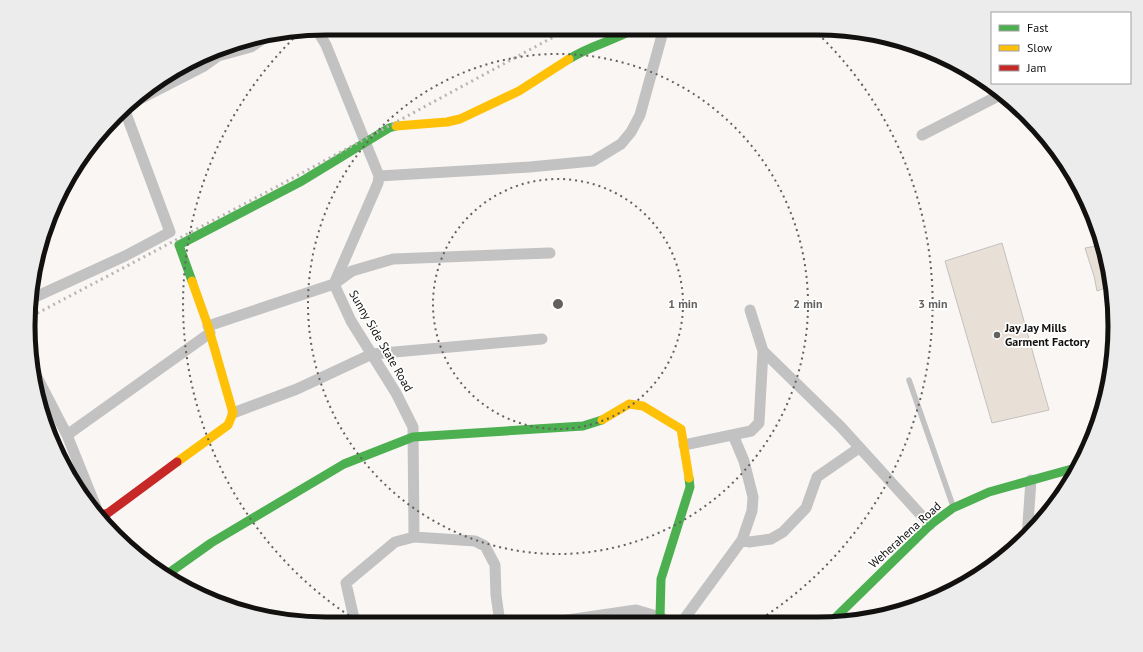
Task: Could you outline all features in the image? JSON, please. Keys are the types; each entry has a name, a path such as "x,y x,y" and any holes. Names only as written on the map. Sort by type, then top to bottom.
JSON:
{"street":[{"path":"320,35 326,45 378,176 530,167 593,161 621,144 631,132 640,115 662,35"},
{"path":"105,515 228,425 233,413 209,330 179,245 302,181 398,124 447,122 467,116 519,91 585,49 624,35"},
{"path":"163,84 218,56 251,47 255,44"},
{"path":"922,135 996,97"},
{"path":"37,296 125,256 170,232 126,114"},
{"name":"Sunny Side State Road","path":"378,176 378,183 334,284 351,321 396,393 413,428 414,537"},
{"path":"67,436 209,330 334,284 352,271 393,259 550,253"},
{"path":"684,445 751,431 759,424 763,351 750,310"},
{"path":"233,413 297,389 372,354 542,339"},
{"path":"763,351 859,448 930,525"},
{"path":"42,386 67,436 93,500"},
{"path":"170,572 211,543 344,464 413,437 583,426 608,418 629,404 643,406 681,429 684,445 690,487 661,579 665,617"},
{"path":"686,617 742,540 752,511 752,498 744,461 733,435"},
{"path":"742,540 750,542 771,539 783,532 806,508 817,477 859,448"},
{"name":"Weherahena Road","path":"837,616 930,525 953,508 989,492 1071,469"},
{"path":"1027,528 1031,480"},
{"path":"353,617 346,583 395,542 414,537 475,541 485,546 495,566 496,595 499,617"},
{"path":"596,617 636,610 656,617"}],"lane":[{"path":"909,380 953,508"}],"building":[{"name":"Jay Jay Mills Garment Factory","path":"1002,243 1049,410 992,423 945,261"},
{"path":"1097,246 1106,288 1097,291 1085,248"},
{"path":"67,454 73,468 72,468 65,455"}],"railway":[{"path":"36,314 265,193 557,35"}],"traffic: fast":[{"path":"569,59 621,35"},
{"path":"192,281 179,245 302,181 389,128 396,126"},
{"path":"170,572 211,543 344,464 413,437 583,426 602,420"},
{"path":"837,616 930,525 953,508 989,492 1070,469"},
{"path":"660,617 661,579 690,487 689,478"}],"traffic: slow":[{"path":"396,126 447,122 460,119 519,91 569,59"},
{"path":"177,462 228,425 233,413 208,326 192,281"},
{"path":"602,420 629,404 643,406 681,429 689,478"}],"traffic: jam":[{"path":"104,514 108,513 177,462"}],"place":[{"name":"Jay Jay Mills Garment Factory","path":"997,335"}]}
